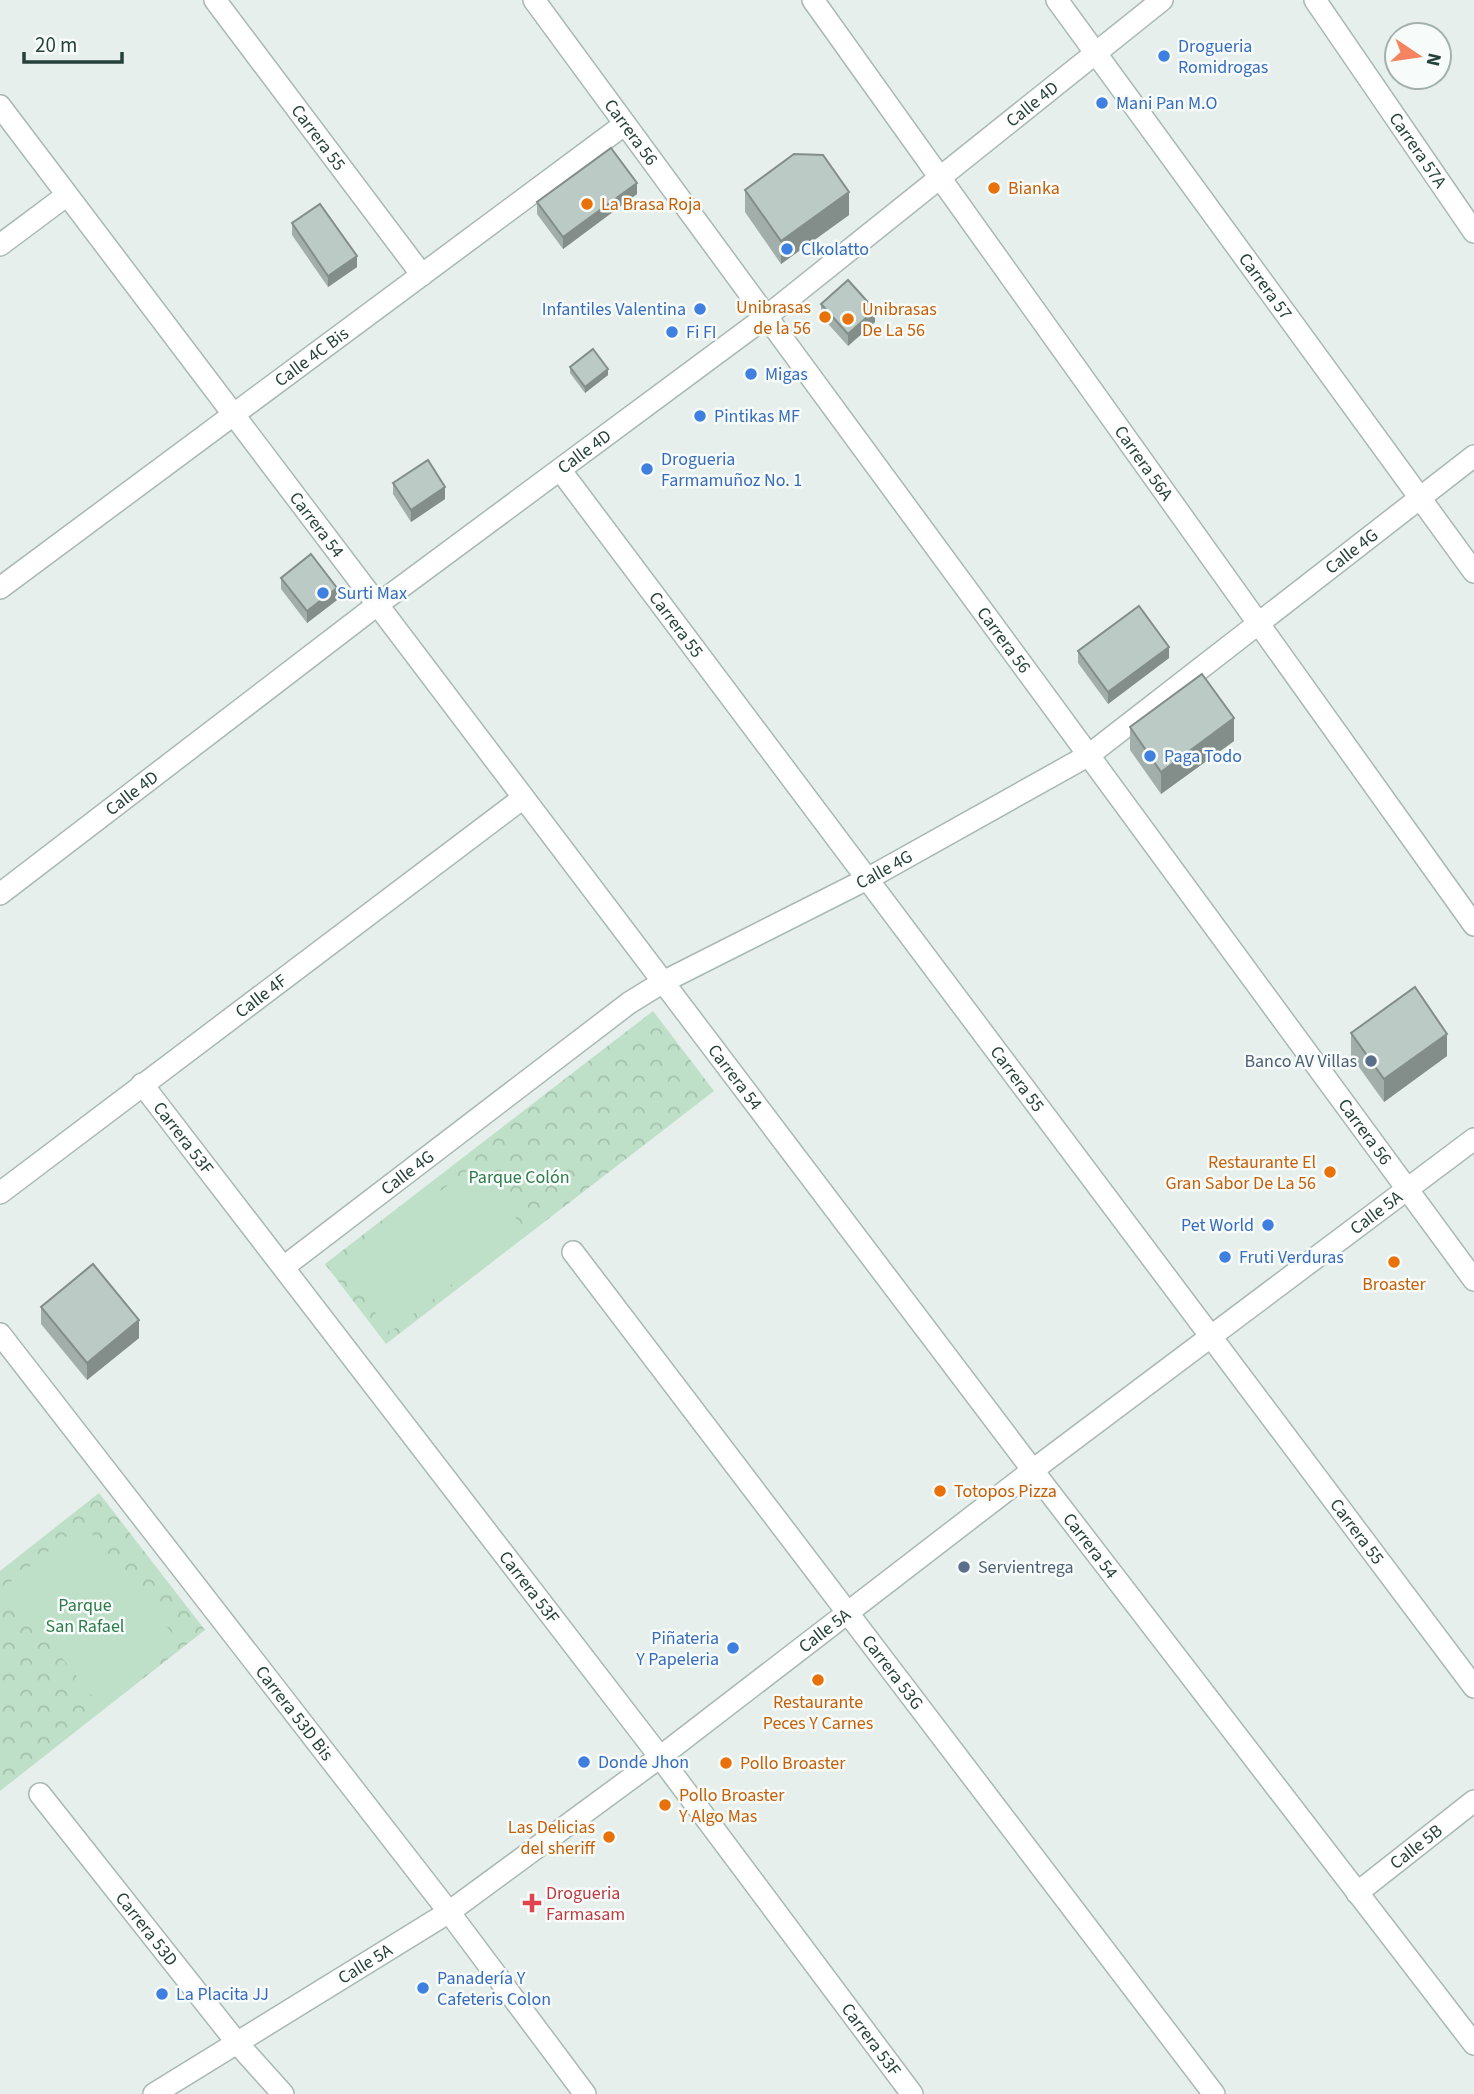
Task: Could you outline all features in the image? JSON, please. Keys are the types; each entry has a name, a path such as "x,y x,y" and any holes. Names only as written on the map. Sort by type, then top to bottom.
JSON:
{"street":[{"name":"Carrera 55","path":"215,0 422,275"},
{"name":"Carrera 56","path":"534,0 1474,1280"},
{"name":"Carrera 56A","path":"813,0 1474,925"},
{"name":"Carrera 57","path":"1057,0 1093,53 1474,572"},
{"name":"Calle 4D","path":"0,894 377,605 561,471 766,316 940,179 1093,53 1163,0"},
{"name":"Carrera 57A","path":"1315,0 1474,232"},
{"name":"Carrera 54","path":"0,106 1033,1470 1474,2044"},
{"name":"Calle 4C Bis","path":"0,588 232,413 625,124"},
{"path":"0,245 67,195"},
{"name":"Calle 4G","path":"285,1266 629,1003 663,982 869,878 1089,754 1258,626 1474,456"},
{"name":"Carrera 55","path":"561,471 869,878 1209,1338 1474,1687"},
{"name":"Calle 4F","path":"0,1193 523,798"},
{"name":"Carrera 53F","path":"142,1084 285,1266 660,1757 912,2094"},
{"name":"Calle 5A","path":"154,2094 449,1912 660,1757 1033,1470 1474,1139"},
{"name":"Carrera 53G","path":"573,1252 1214,2094"},
{"name":"Carrera 53D Bis","path":"0,1334 449,1912 585,2094"},
{"name":"Carrera 53D","path":"40,1794 238,2044 283,2094"},
{"name":"Calle 5B","path":"1357,1893 1474,1801"}],"green space":[{"name":"Parque Colón","path":"653,1011 714,1091 386,1344 325,1264"},
{"path":"476,1164 524,1229 390,1332 341,1266"},
{"name":"Parque San Rafael","path":"99,1493 205,1630 0,1791 0,1571"},
{"path":"83,1523 177,1639 98,1703 5,1586"}],"building":[{"name":"La Brasa Roja","path":"611,148 637,183 563,237 537,202"},
{"path":"794,154 823,155 849,192 781,241 745,190"},
{"path":"320,204 357,256 328,276 292,223"},
{"name":"Unibrasas De La 56","path":"848,280 875,310 848,334 821,304"},
{"path":"593,349 608,369 585,387 570,367"},
{"path":"428,460 445,487 411,510 393,483"},
{"path":"311,554 337,588 307,611 281,578"},
{"path":"1139,606 1169,647 1108,692 1078,651"},
{"path":"1202,674 1234,718 1161,772 1130,727"},
{"path":"1415,987 1447,1034 1384,1079 1351,1033"},
{"path":"93,1264 139,1320 87,1363 41,1307"}],"place":[{"name":"Drogueria Romidrogas","path":"1164,56"},
{"name":"Mani Pan M.O","path":"1102,103"},
{"name":"Bianka","path":"994,188"},
{"name":"La Brasa Roja","path":"587,204"},
{"name":"Clkolatto","path":"787,249"},
{"name":"Infantiles Valentina","path":"700,309"},
{"name":"Unibrasas de la 56","path":"825,317"},
{"name":"Unibrasas De La 56","path":"848,319"},
{"name":"Fi FI","path":"672,332"},
{"name":"Migas","path":"751,374"},
{"name":"Pintikas MF","path":"700,416"},
{"name":"Drogueria Farmamuñoz No. 1","path":"647,469"},
{"name":"Surti Max","path":"323,593"},
{"name":"Paga Todo","path":"1150,756"},
{"name":"Banco AV Villas","path":"1371,1061"},
{"name":"Restaurante El Gran Sabor De La 56","path":"1330,1172"},
{"name":"Pet World","path":"1268,1225"},
{"name":"Fruti Verduras","path":"1225,1257"},
{"name":"Broaster","path":"1394,1262"},
{"name":"Totopos Pizza","path":"940,1491"},
{"name":"Servientrega","path":"964,1567"},
{"name":"Piñateria Y Papeleria","path":"733,1648"},
{"name":"Restaurante Peces Y Carnes","path":"818,1680"},
{"name":"Donde Jhon","path":"584,1762"},
{"name":"Pollo Broaster","path":"726,1763"},
{"name":"Pollo Broaster Y Algo Mas","path":"665,1805"},
{"name":"Las Delicias del sheriff","path":"609,1837"},
{"name":"Drogueria Farmasam","path":"532,1903"},
{"name":"Panadería Y Cafeteris Colon","path":"423,1988"},
{"name":"La Placita JJ","path":"162,1994"}]}
